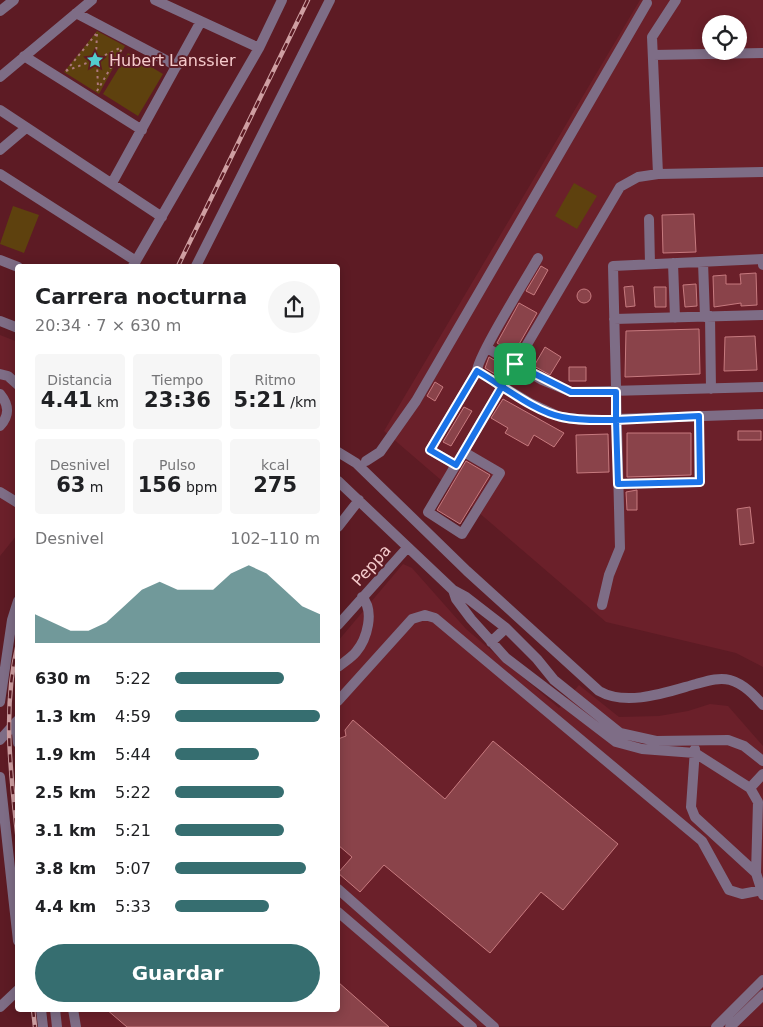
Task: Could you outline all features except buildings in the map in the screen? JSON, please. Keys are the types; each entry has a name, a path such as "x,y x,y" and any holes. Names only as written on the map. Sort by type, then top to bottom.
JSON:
{"street":[{"path":"0,11 14,0"},
{"path":"0,76 92,0"},
{"path":"155,0 200,23 259,48"},
{"path":"197,264 330,0"},
{"path":"658,174 652,37 676,0"},
{"path":"0,174 135,264 259,48 279,1"},
{"path":"366,461 380,452 416,401 647,4"},
{"path":"76,13 99,30 177,66"},
{"path":"112,183 200,23"},
{"path":"653,55 763,53"},
{"path":"24,56 95,95 142,130"},
{"path":"0,110 162,217"},
{"path":"0,150 26,128"},
{"path":"464,452 500,473 462,534 428,512 620,187 638,177 658,174 763,172"},
{"path":"649,219 650,264"},
{"path":"456,465 430,450 477,371 477,366 486,348 538,258"},
{"path":"602,605 609,575 620,548 613,266 763,259 763,265"},
{"path":"0,260 15,266"},
{"path":"703,262 711,389"},
{"path":"673,263 675,318"},
{"path":"614,319 763,315"},
{"path":"0,321 15,327"},
{"path":"486,348 571,392 763,387"},
{"path":"477,371 530,403 560,417 586,420 616,420 763,414"},
{"path":"0,374 8,376 15,382"},
{"path":"0,394 8,410 3,423"},
{"path":"618,484 700,482 699,416"},
{"path":"3,423 15,419"},
{"path":"340,453 356,463 467,572 599,692 619,698 648,695 721,678 738,683 752,693 763,705"},
{"path":"340,482 453,590 466,597 506,628 537,659 554,680 620,734 656,741 720,738 736,742 751,750 763,761"},
{"path":"0,492 15,501"},
{"path":"340,524 359,500"},
{"name":"Peppa","path":"340,623 407,548"},
{"path":"340,699 412,619 425,615 435,618 702,841 729,890 742,894 762,892 756,873 758,802 750,788 695,753 642,749 616,742 531,679 491,642 456,599 453,590"},
{"path":"340,664 355,653 366,633 369,613 367,604 362,598"},
{"path":"0,702 15,610"},
{"path":"491,642 506,628"},
{"path":"0,740 15,723"},
{"path":"696,740 690,807 695,817 756,873"},
{"path":"750,788 763,774"},
{"path":"0,777 15,914"},
{"path":"340,891 494,1027"},
{"path":"340,914 472,1027"},
{"path":"716,1027 763,980"},
{"path":"0,1007 15,993"},
{"path":"730,1027 763,995"},
{"path":"41,1012 43,1027"},
{"path":"55,1012 57,1027"},
{"path":"74,1012 76,1027"}],"path":[{"path":"92,61 92,57 96,56 99,30"},
{"path":"66,71 99,30"},
{"path":"95,95 99,58 125,43"},
{"path":"95,95 125,43"},
{"path":"66,71 92,61 97,63"},
{"path":"66,71 74,76"},
{"path":"90,86 95,95"}],"shaded area":[{"path":"640,0 763,0 763,667 736,653 606,622 384,431"},
{"path":"97,31 125,46 99,94 64,72"},
{"path":"128,53 163,74 138,116 103,94"},
{"path":"574,183 597,196 577,229 555,216"},
{"path":"13,206 39,215 24,253 0,244"},
{"path":"0,335 15,341 15,537 0,556"},
{"path":"403,564 412,568 466,629 559,708 579,685 619,717 659,716 688,711 710,704 728,706 763,746 763,1026 49,1027 46,1012 340,1012 340,639"}],"railway":[{"path":"179,264 308,0"},
{"path":"15,658 9,718 9,742 15,810"},
{"path":"33,1012 35,1027"}],"place":[{"name":"Hubert Lanssier","path":"95,60"}],"route":[{"path":"515,364 503,386 456,465 430,450 477,371 503,386 530,403 560,417 586,420 616,420 618,484 700,482 699,416 616,420 616,392 571,392 542,380 515,364"}]}
